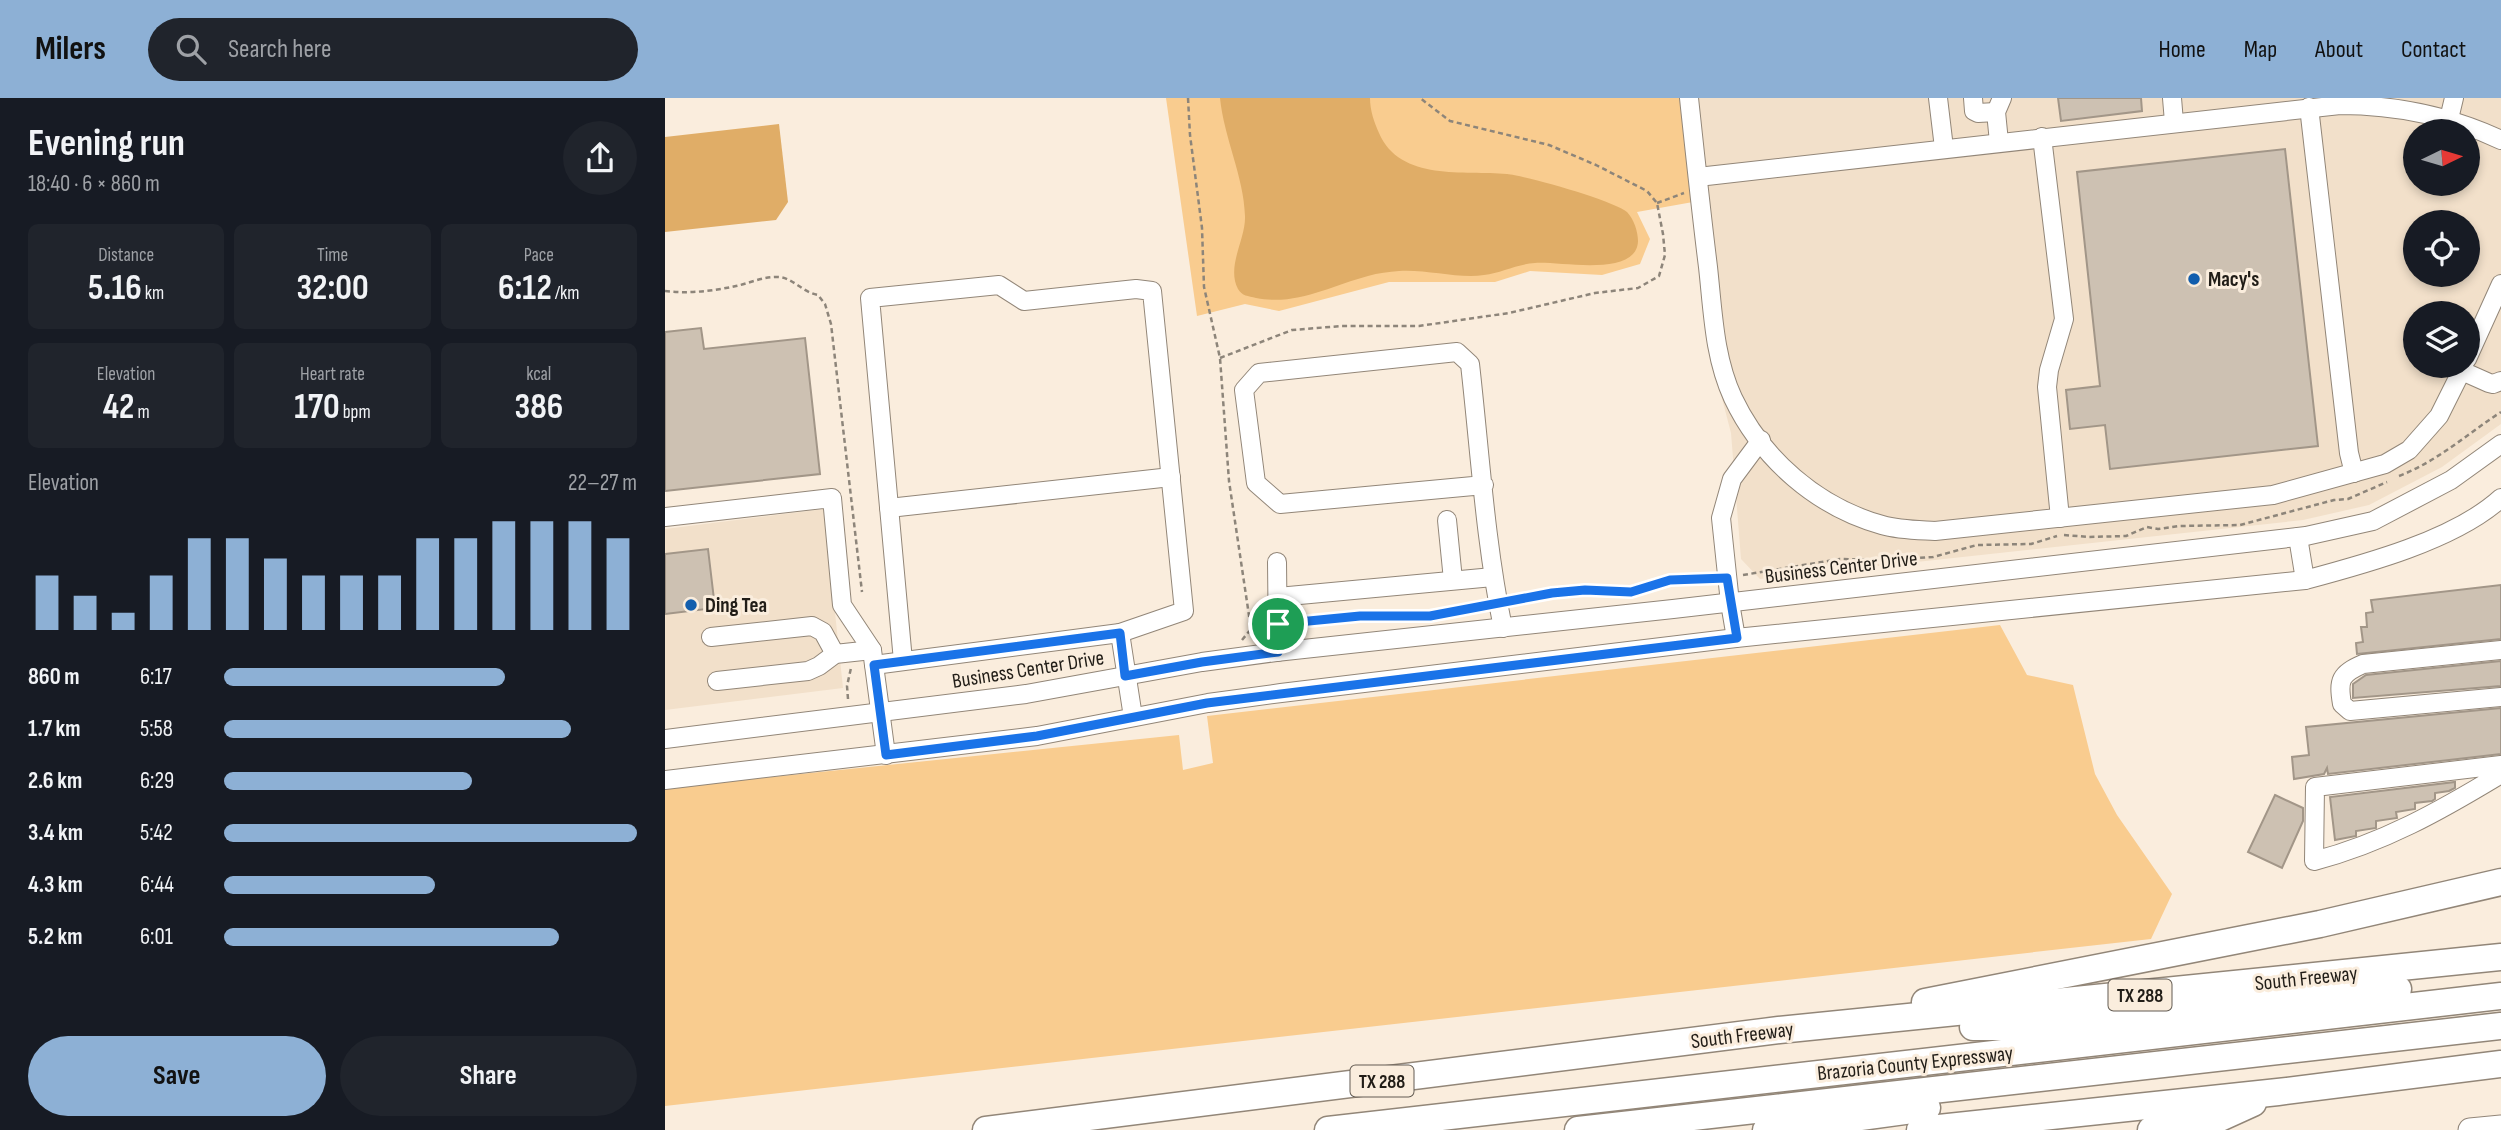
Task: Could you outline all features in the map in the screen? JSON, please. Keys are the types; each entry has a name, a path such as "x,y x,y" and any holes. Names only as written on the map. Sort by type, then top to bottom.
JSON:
{"highway":[{"path":"1779,1030 2320,924 2501,882"},
{"name":"South Freeway","path":"986,1130 1779,1030 2501,957"},
{"path":"1779,1030 2022,1027 2245,1003 2501,981"},
{"name":"Brazoria County Expressway","path":"1328,1130 2501,996"},
{"name":"Brazoria County Expressway","path":"1578,1130 2501,1026"},
{"path":"1766,1130 2271,1064 2321,1045"},
{"path":"1920,1130 2278,1092 2501,1064"},
{"path":"2151,1130 2220,1118 2278,1092"}],"main road":[{"path":"2470,1130 2501,1127"}],"street":[{"path":"1689,98 1716,346 1733,397 1781,467 1828,503 1884,526 1935,531 2273,495 2385,464 2409,450 2439,416 2458,378"},
{"path":"1938,98 1944,148"},
{"path":"1973,98 1974,111 1977,113 1999,105 1999,142"},
{"path":"2172,98 2174,122"},
{"path":"1698,177 2309,107 2368,105 2449,119 2454,98"},
{"path":"2309,107 2349,453 2354,473"},
{"path":"2480,132 2501,141"},
{"path":"2042,137 2064,319 2049,370 2047,387 2060,518"},
{"path":"2480,331 2501,284"},
{"path":"717,681 808,671 820,666 835,654 903,661 1120,633 1184,611 1152,291 1136,289 1024,301 999,285 870,298 903,661"},
{"path":"1484,485 1280,504 1256,483 1244,390 1259,373 1457,352 1470,364 1484,485 1493,577 1503,628"},
{"path":"2480,376 2493,384 2501,381"},
{"path":"1737,638 1730,603 1721,518 1732,479 1761,440"},
{"name":"Business Center Drive","path":"665,739 1026,694 1202,662 1278,652 2298,537 2373,521 2451,480 2501,444"},
{"path":"889,508 1171,477"},
{"path":"665,517 832,498 842,605 873,657 886,755"},
{"path":"665,780 1037,736 1207,703 1281,693 1737,638 2305,580 2377,560 2437,536 2487,511 2501,498"},
{"path":"1447,520 1453,580"},
{"path":"2298,537 2305,580"},
{"path":"1277,562 1278,652"},
{"path":"1278,597 1493,577"},
{"path":"711,637 812,626 823,632 835,654"},
{"path":"1120,633 1133,717"},
{"path":"2501,650 2363,664 2341,677 2340,689 2342,704 2350,711 2501,697"},
{"path":"2501,765 2315,787 2314,861 2341,854 2400,831 2501,775"}],"path":[{"path":"1188,98 1202,228 1204,287 1220,358 1229,481 1251,629 1360,616 1430,616 1585,590 1631,592 1670,580 1727,578 1840,559 1933,557 1977,545 2031,544 2061,534 2089,537 2126,536 2147,527 2158,529 2239,525 2334,500 2348,499 2373,489 2446,453 2501,412"},
{"path":"1220,358 1292,330 1342,326 1419,326 1509,313 1595,293 1638,288 1659,276 1665,255 1663,234 1657,203 1647,191 1549,145 1450,121 1420,98"},
{"path":"665,291 684,293 781,277 794,282 806,293 818,295 825,304 831,324 862,592"}],"shaded area":[{"path":"1166,98 1680,98 1693,202 1637,212 1650,239 1640,264 1602,275 1530,271 1495,282 1389,282 1279,311 1245,304 1197,316"},
{"path":"1220,98 1370,98 1379,133 1389,149 1402,160 1435,170 1517,176 1606,202 1619,207 1632,218 1638,241 1634,252 1625,260 1611,264 1535,263 1474,276 1399,271 1372,275 1299,297 1271,300 1246,295 1238,289 1234,271 1244,225 1244,201"},
{"path":"1680,98 2501,98 2501,424 2442,467 2369,505 2303,520 1760,579 1741,559 1731,433 1712,360"},
{"path":"779,124 788,202 776,220 665,232 665,137"},
{"path":"824,509 843,688 665,710 665,529"},
{"path":"2000,625 2027,675 2073,685 2095,774 2117,815 2172,894 2151,939 665,1106 665,788 1179,735 1183,770 1213,763 1207,716"}],"building":[{"path":"2058,98 2141,98 2142,111 2061,121"},
{"name":"Macy's","path":"2285,149 2318,446 2110,469 2105,425 2070,429 2066,390 2100,386 2077,172"},
{"path":"701,328 704,349 805,338 820,474 665,491 665,332"},
{"path":"708,549 715,608 665,614 665,554"},
{"path":"2501,585 2501,639 2357,654 2356,643 2363,642 2361,627 2367,627 2366,613 2373,612 2371,600"},
{"path":"2501,661 2501,686 2353,698 2353,684 2366,675"},
{"path":"2501,708 2501,754 2328,774 2327,768 2324,774 2294,779 2292,757 2309,755 2306,727"},
{"path":"2455,782 2455,788 2435,793 2435,799 2432,801 2415,803 2415,809 2396,812 2397,818 2376,821 2376,828 2356,831 2356,836 2335,840 2330,797"},
{"path":"2275,795 2303,808 2303,821 2282,868 2248,852"}],"place":[{"name":"Macy's","path":"2194,279"},
{"name":"Ding Tea","path":"691,605"}],"route":[{"path":"1727,578 1737,638 1207,703 1037,736 886,755 874,665 1120,633 1125,676 1278,652 1278,624 1360,616 1430,616 1552,593 1585,590 1631,592 1670,580 1727,578"}]}
